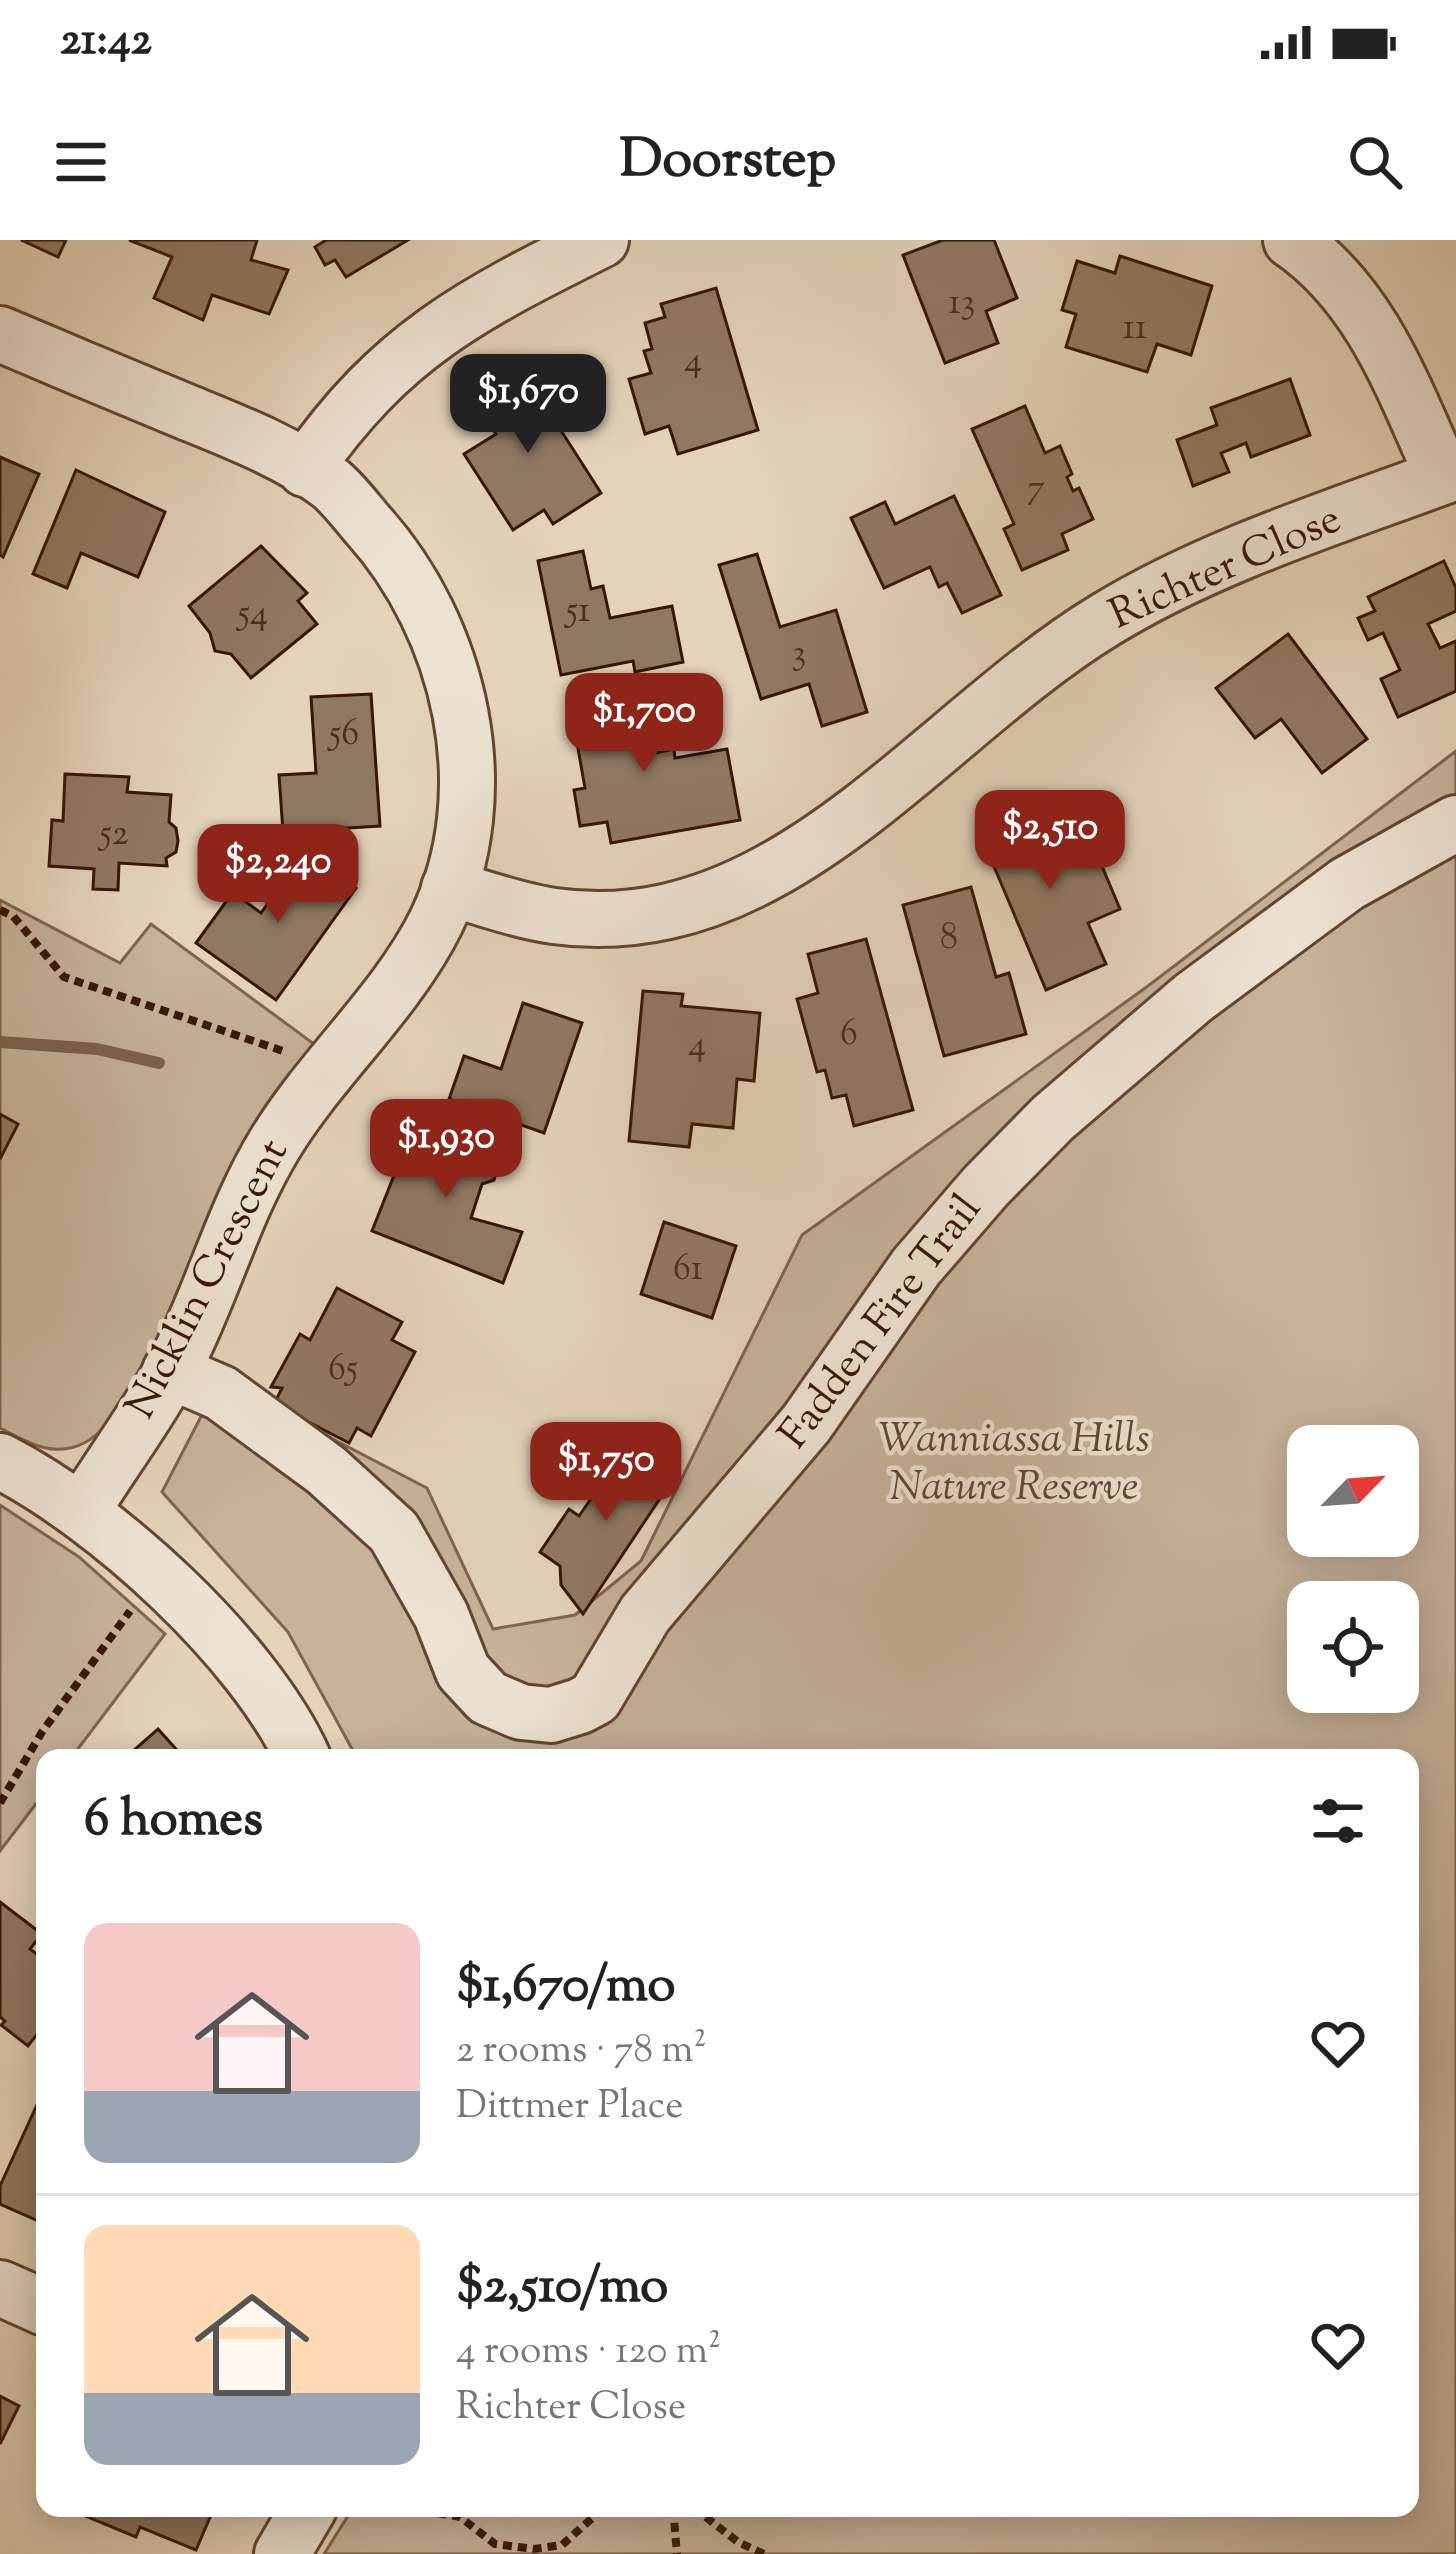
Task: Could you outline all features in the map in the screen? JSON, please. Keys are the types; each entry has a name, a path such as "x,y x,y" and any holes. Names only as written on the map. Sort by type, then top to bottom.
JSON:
{"street":[{"path":"305,469 368,387 427,335 494,293 542,253 602,240"},
{"name":"Richter Close","path":"449,888 555,916 611,917 704,902 740,890 808,853 1024,674 1107,619 1196,572 1450,474 1353,297 1291,240"},
{"name":"Nicklin Crescent","path":"0,334 240,435 332,485 390,550 422,599 459,701 467,764 463,824 437,918 406,977 330,1067 276,1142 236,1222 182,1351 82,1511"},
{"name":"Fadden Fire Trail","path":"170,1371 220,1393 326,1470 394,1532 441,1615 463,1671 488,1699 520,1712 551,1715 580,1706 595,1698 645,1614 806,1424 916,1267 1053,1118 1193,998 1347,884 1456,823"},
{"path":"0,1461 82,1511 180,1597 262,1692 298,1749"},
{"path":"0,2288 36,2304"},
{"path":"282,2554 304,2517"}],"path":[{"path":"0,910 13,916 64,977 242,1034 298,1057"},
{"path":"0,1803 42,1732 130,1611 123,1595"},
{"path":"460,2517 495,2543 534,2549 562,2546 594,2517"},
{"path":"674,2517 677,2554"},
{"path":"706,2517 738,2542 764,2554"}],"green space":[{"name":"Wanniassa Hills Nature Reserve","path":"1456,751 1456,2554 324,2554 347,2517 1419,2517 1419,1749 352,1749 288,1632 162,1492 207,1405 229,1385 427,1488 493,1629 575,1615 641,1561 802,1235 1148,986"},
{"path":"0,900 120,963 151,924 314,1044 247,1152 126,1398 97,1434 63,1449 31,1444 0,1428"},
{"path":"0,1505 79,1557 165,1634 78,1749 36,1749 36,1804 0,1851"}],"building":[{"path":"21,240 66,240 58,257"},
{"path":"129,240 257,240 251,260 288,270 269,314 212,295 203,320 154,298 172,257"},
{"path":"326,240 408,240 346,277 335,260 325,265 315,247"},
{"path":"943,240 994,240 1017,298 986,311 998,343 945,363 903,255"},
{"path":"1120,256 1212,286 1191,355 1157,344 1147,372 1066,347 1076,314 1062,310 1077,261 1115,273"},
{"path":"716,288 758,430 678,454 669,426 645,434 629,379 651,373 644,351 652,349 645,323 665,317 661,304"},
{"path":"521,368 601,493 553,524 544,510 513,530 464,454 496,434 473,398"},
{"path":"1290,379 1310,435 1251,457 1246,443 1221,453 1229,472 1193,486 1177,440 1217,425 1211,408"},
{"path":"1025,406 1045,453 1060,446 1072,474 1067,477 1073,491 1079,488 1093,519 1062,534 1068,550 1022,570 1004,529 1014,524 972,429"},
{"path":"0,457 39,474 3,557 0,555"},
{"path":"76,470 165,512 138,577 81,553 67,588 33,574"},
{"path":"954,496 1001,595 962,613 947,583 939,587 930,567 884,588 851,518 885,502 895,524"},
{"path":"261,546 307,593 298,601 317,624 251,678 231,654 215,651 210,633 189,606"},
{"path":"583,551 591,589 603,586 610,618 672,606 683,662 635,672 633,661 561,675 538,561"},
{"path":"757,554 780,627 836,610 867,712 822,726 809,684 761,699 719,565"},
{"path":"1444,561 1456,588 1456,611 1428,624 1440,648 1456,641 1456,691 1398,717 1381,679 1400,670 1383,633 1368,640 1358,618 1375,611 1368,597"},
{"path":"1288,634 1367,739 1322,773 1281,719 1255,738 1216,688"},
{"path":"644,690 655,753 674,749 675,758 727,749 740,820 611,843 607,822 580,826 574,790 585,788 570,703"},
{"path":"371,694 380,826 283,832 279,775 316,773 311,697"},
{"path":"65,774 129,777 127,792 171,795 169,822 176,828 178,841 176,852 166,858 167,866 119,863 118,890 93,889 94,869 49,866 52,820 63,821"},
{"path":"1037,800 1059,851 1090,838 1120,909 1088,923 1106,964 1046,990 977,826"},
{"path":"306,850 356,888 276,1000 196,943 233,892 261,913"},
{"path":"971,887 996,977 1009,973 1026,1034 944,1056 903,905"},
{"path":"866,939 913,1110 854,1126 846,1095 832,1098 825,1070 817,1072 797,999 818,993 808,954"},
{"path":"643,991 683,994 681,1006 760,1013 754,1081 737,1079 733,1128 692,1124 689,1147 629,1141"},
{"path":"523,1003 582,1023 544,1133 449,1099 464,1056 501,1069"},
{"path":"0,1114 18,1124 0,1159"},
{"path":"418,1115 491,1144 500,1161 494,1180 482,1184 471,1218 522,1232 503,1283 372,1231"},
{"path":"664,1222 736,1246 712,1318 641,1294"},
{"path":"337,1288 402,1322 392,1340 415,1352 371,1436 357,1428 349,1443 274,1404 282,1388 271,1387 300,1334 310,1340"},
{"path":"623,1441 675,1476 583,1614 561,1585 560,1566 540,1552 569,1509 579,1516 612,1468 607,1465"},
{"path":"158,1729 176,1749 135,1749"},
{"path":"0,1902 36,1929 30,1949 36,1953 36,2036 28,2046 1,2025 5,2021 0,2017"},
{"path":"36,2107 36,2220 0,2204 0,2186"},
{"path":"0,2396 19,2406 0,2444"},
{"path":"88,2517 210,2517 196,2550 140,2527 136,2537"}],"waterway":[{"path":"0,1042 97,1049 159,1063"}]}
